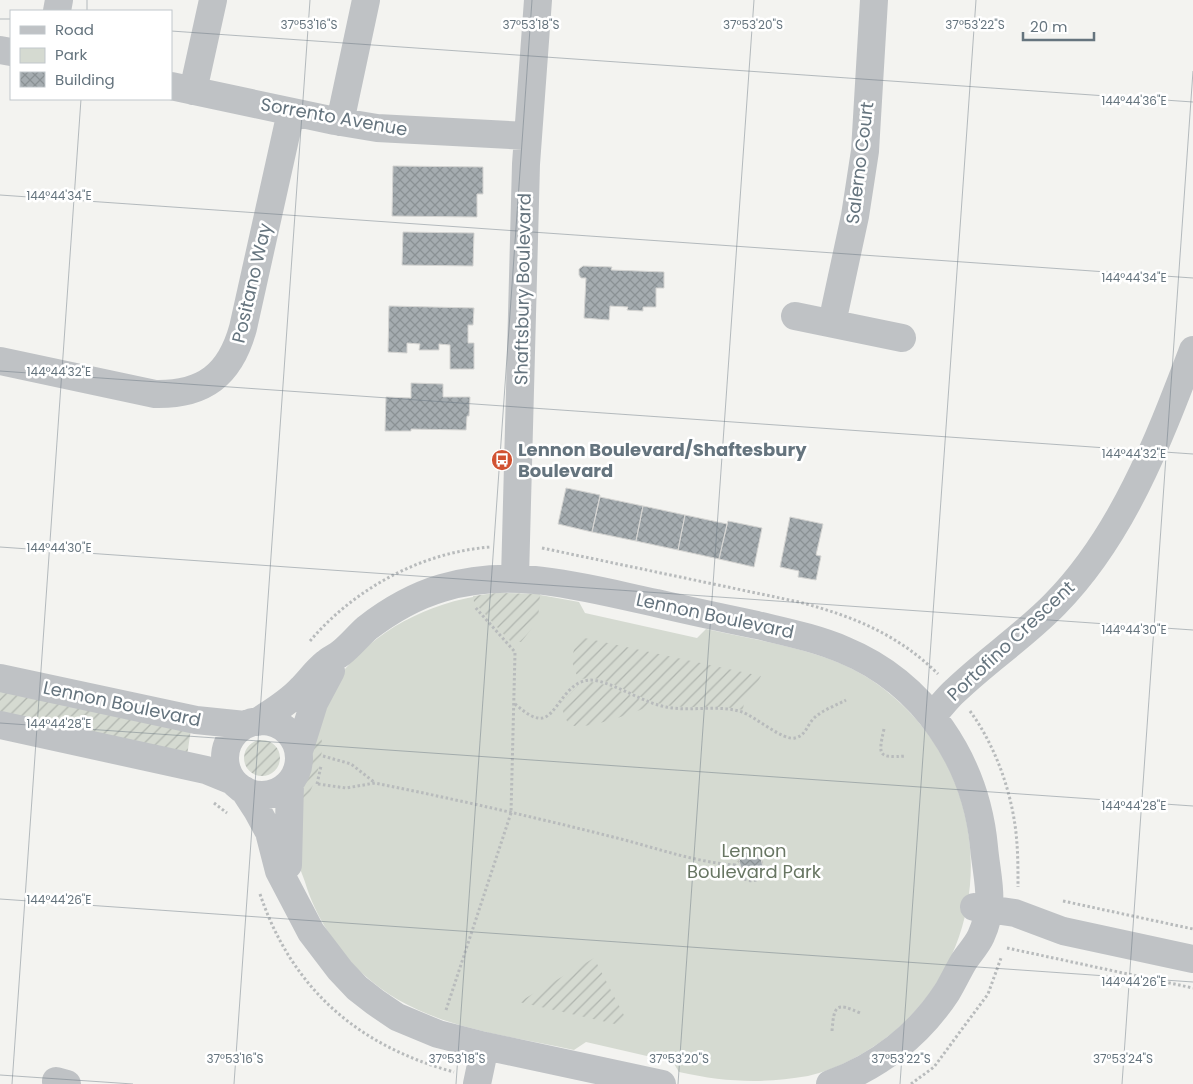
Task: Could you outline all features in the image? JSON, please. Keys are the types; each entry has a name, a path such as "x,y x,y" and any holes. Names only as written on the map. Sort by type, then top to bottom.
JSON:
{"street":[{"path":"182,89 213,0"},
{"path":"340,122 366,0"},
{"name":"Shaftsbury Boulevard","path":"516,578 528,136 538,0"},
{"name":"Salerno Court","path":"832,323 855,216 864,159 874,0"},
{"name":"Sorrento Avenue","path":"182,89 340,122 398,130 528,136"},
{"name":"Positano Way","path":"0,362 155,394 192,390 215,378 230,362 239,343 291,112"},
{"path":"795,316 902,338"},
{"name":"Portofino Crescent","path":"932,716 954,691 1048,610 1074,583 1093,559 1111,531 1144,468 1164,424 1193,350"},
{"name":"Lennon Boulevard","path":"0,678 196,720 251,723 289,700 326,662 342,652 366,630 388,614 409,602 454,585 487,579 516,578 565,584 778,630 822,641 846,650 882,670 916,698 953,745 970,781 980,813 985,856 978,879 980,915 964,960 946,993 926,1020 878,1075 830,1084"},
{"name":"Lennon Boulevard","path":"311,754 314,703 342,652"},
{"path":"0,725 206,770 238,786 257,795 268,795 278,792 290,783 298,768 311,754 281,726 270,722 251,723 235,733 226,750 226,763 238,786 257,810 269,832 280,871 304,920 324,950 357,988 397,1017 438,1034 662,1084"},
{"path":"290,783 287,846 288,869 293,896"},
{"path":"980,915 1015,913 1063,931 1193,959"},
{"path":"980,915 1038,933 1063,931"},
{"path":"477,1081 485,1046"}],"path":[{"path":"305,646 341,609 360,594 397,574 450,553 468,549 517,546 548,548 799,602 860,621 910,649 927,663 954,691 986,737 1000,768 1010,799 1017,844 1018,893 1015,913"},
{"path":"429,1064 511,813 516,652 454,585"},
{"path":"514,704 534,717 543,718 577,684 584,680 597,681 665,707 717,708 743,712 782,735 792,738 801,736 816,717 846,700"},
{"path":"884,729 880,748 882,754 888,757 906,756"},
{"path":"311,754 350,764 375,782 612,836 696,860 735,865 736,872 745,880 761,878"},
{"path":"318,784 346,788 375,782"},
{"path":"208,800 229,815"},
{"path":"258,891 265,910 291,961 310,986 326,1002 364,1034 400,1053 477,1081"},
{"path":"1059,900 1193,929"},
{"path":"912,1084 934,1066 988,994 999,960 1006,948 1193,988"},
{"path":"832,1030 834,1013 838,1008 844,1006 860,1013"}],"green space":[{"name":"Lennon Boulevard Park","path":"497,593 535,594 579,602 585,613 697,638 706,629 788,646 847,666 865,676 908,710 940,752 961,799 970,849 968,900 954,949 929,994 891,1034 852,1060 819,1073 791,1079 727,1080 679,1072 673,1062 586,1042 574,1050 463,1026 410,1006 385,992 353,965 321,920 309,895 299,864 301,788 308,767 309,744 312,736 326,704 345,669 377,639 413,616 433,608 475,596"},
{"path":"497,593 540,594 538,621 521,642 511,642 474,602 473,596"},
{"path":"580,637 761,676 748,694 743,710 724,707 665,705 648,700 599,679 580,679 574,669 572,658"},
{"path":"591,682 606,685 652,705 597,724 576,726 570,724 565,717 561,703 578,686"},
{"path":"0,691 191,729 187,756 0,715"},
{"path":"317,730 321,736 321,758 309,795 299,812 301,786 306,776"},
{"path":"262,740 275,745 280,758 275,771 262,776 249,771 244,758 249,745"},
{"path":"745,844 766,848 762,854 764,868 756,876 748,877 745,875 742,872 739,868 738,862 730,860","holes":["747,852 759,855 763,867 755,876 743,873 739,861"]},
{"path":"594,958 626,1019 615,1024 519,1002"}],"building":[{"path":"393,166 483,167 483,194 477,194 477,217 392,216"},
{"path":"403,232 474,233 473,266 402,265"},
{"path":"583,266 612,267 611,270 664,272 664,288 656,288 656,307 643,307 643,311 627,310 628,307 610,306 609,320 584,318 586,278 581,278 579,275 579,269"},
{"path":"389,306 474,308 473,325 468,325 468,343 474,343 474,369 450,369 450,345 439,344 439,350 419,350 420,344 407,343 407,353 388,352"},
{"path":"411,383 443,384 443,397 470,397 466,430 411,429 411,431 385,431 386,397 411,398"},
{"path":"566,488 600,495 592,532 558,524"},
{"path":"600,497 643,506 636,541 592,532"},
{"path":"643,506 685,515 678,550 636,541"},
{"path":"685,515 727,524 719,559 678,550"},
{"path":"790,517 823,524 816,555 821,556 816,580 798,577 799,571 780,567"},
{"path":"728,521 762,528 754,567 719,559"},
{"path":"747,852 760,855 763,867 755,876 743,873 739,861"}],"place":[{"name":"Lennon Boulevard/Shaftesbury Boulevard","path":"502,460"}]}
